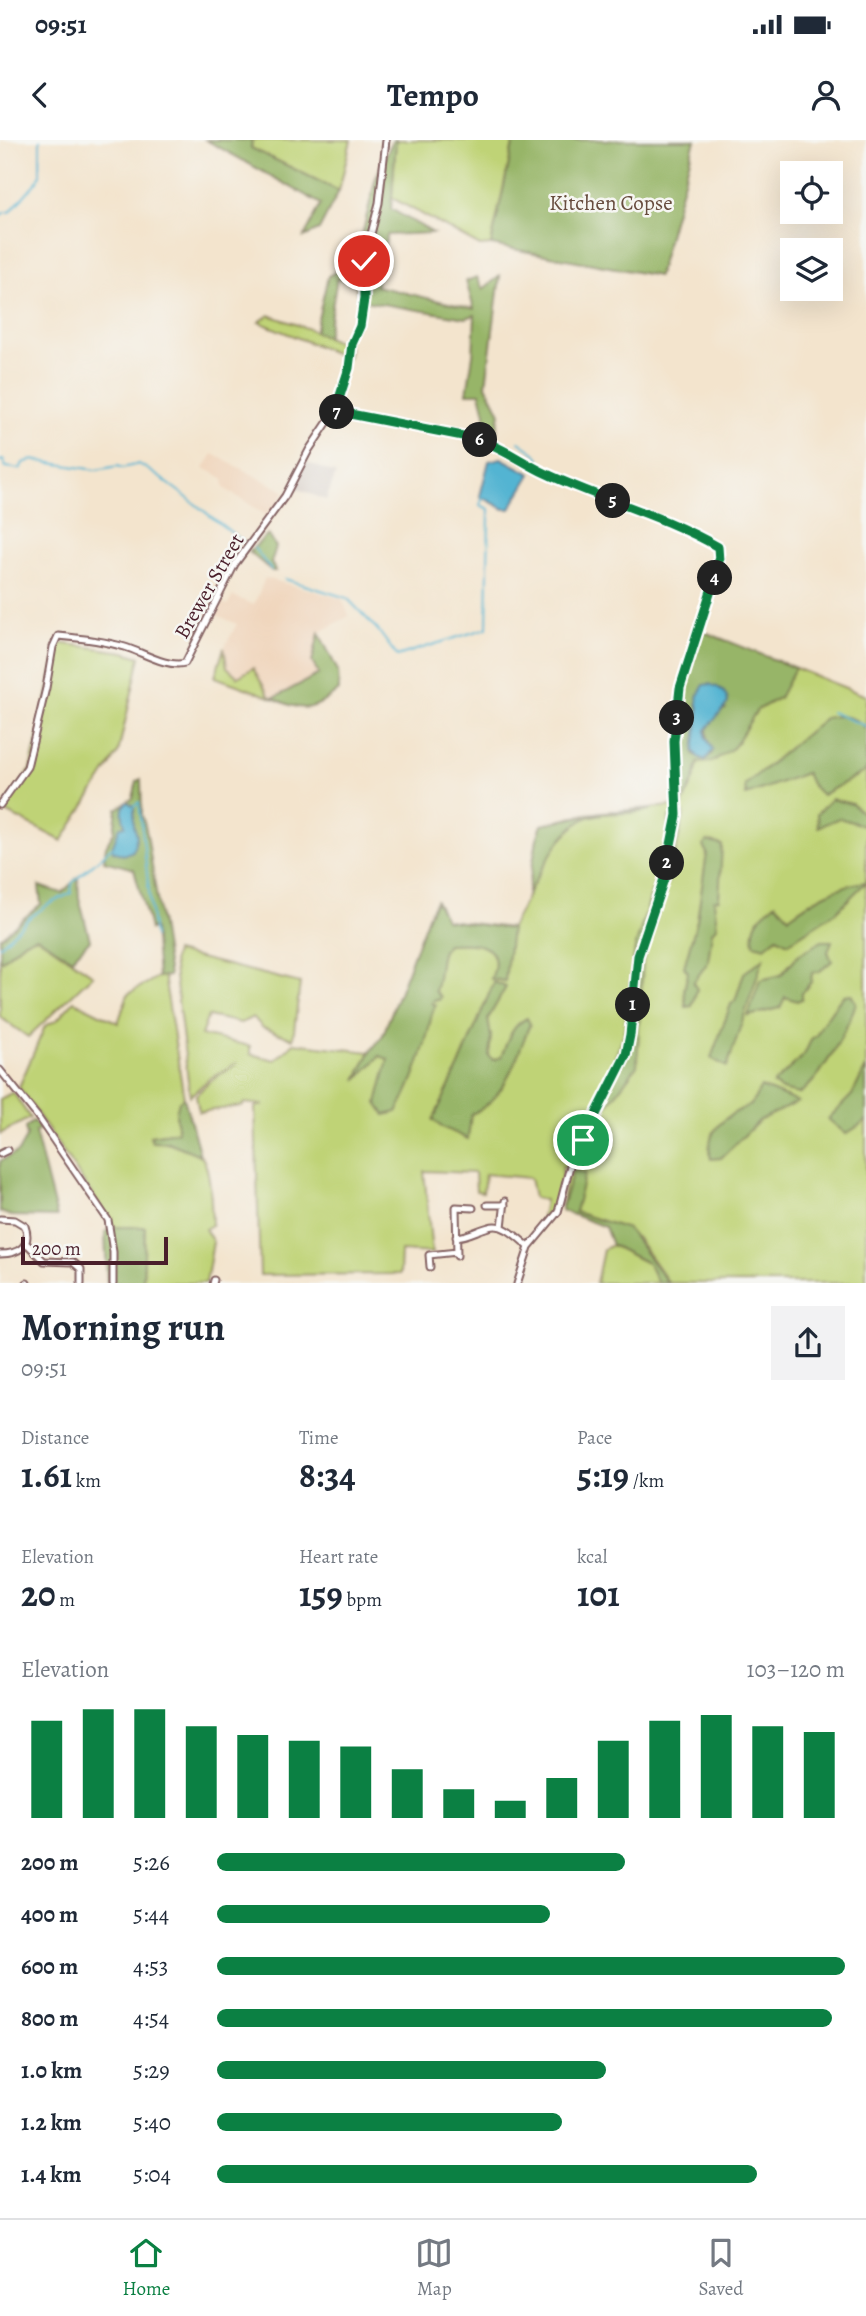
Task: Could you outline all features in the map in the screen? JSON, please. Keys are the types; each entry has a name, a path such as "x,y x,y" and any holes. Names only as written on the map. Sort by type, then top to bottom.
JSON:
{"street":[{"path":"386,140 379,203 364,261 364,299 360,326 352,344 349,368 335,411 493,444 544,473 687,528 718,547 719,561 714,581 680,688 674,741 677,815 664,879 638,956 626,1055 570,1166 557,1215 529,1247 517,1283"},
{"name":"Brewer Street","path":"0,805 27,767 55,640 60,636 124,647 158,659 181,665 184,663 235,564 285,496 309,450 335,411"},
{"path":"0,1070 37,1116 108,1220 113,1252 113,1283"},
{"path":"0,1154 8,1150"},
{"path":"487,1205 505,1203 502,1227"},
{"path":"430,1267 429,1255 457,1254 453,1207 472,1208"},
{"path":"0,1219 15,1220 25,1226 28,1234 27,1244 21,1250 0,1254"},
{"path":"456,1237 471,1235 492,1226 502,1227 529,1247"},
{"path":"27,1244 44,1261 73,1262 81,1269 81,1283"}],"shaded area":[{"path":"213,454 284,491 271,518 224,488 223,478 204,468"},
{"path":"306,462 336,474 326,500 293,487"},
{"path":"265,578 342,599 349,616 319,633 319,674 276,697 270,697 253,668 238,677 227,667 224,648 237,624 212,613 217,601 228,605 233,596 254,605"}],"green space":[{"path":"206,140 252,140 251,148 339,191 319,230 304,237 321,204"},
{"path":"252,140 351,140 339,191 251,148"},
{"path":"393,140 396,140 391,209 433,233 387,235 376,286 474,309 466,281 477,277 483,289 500,276 486,385 500,413 495,440 484,437 485,413 480,393 467,393 475,315 466,318 358,300 356,285 337,278 327,337 315,332 328,276 356,261 376,177"},
{"path":"396,140 514,140 491,245 480,246 392,198"},
{"name":"Kitchen Copse","path":"514,140 695,140 658,276 491,245"},
{"path":"269,315 349,347 347,358 259,322"},
{"path":"268,534 276,547 271,563 276,571 272,571 249,552"},
{"path":"702,631 866,696 866,1283 669,1283 636,1237 561,1210 567,1167 563,1166 557,1206 533,1235 542,1218 545,1200 534,1198 530,1178 485,1174 483,1192 476,1191 475,1173 424,1171 432,1253 401,1251 400,1274 260,1275 255,1107 264,1105 244,1103 243,1106 199,1112 196,1095 209,1082 237,1063 209,1079 190,1096 173,960 175,952 300,983 293,1039 263,1028 253,1017 241,1023 208,1016 201,1035 250,1046 250,1054 275,1060 294,1043 370,1052 358,1078 383,1035 436,901 446,920 511,928 528,895 537,839 542,825 585,814 683,805 679,739"},
{"path":"702,631 795,668 779,698 757,710 734,747 712,762 698,763 694,780 683,803 679,739 681,704","holes":["697,703 725,709 709,723 707,734 712,753 705,760 694,754 699,712"]},
{"path":"319,633 338,671 339,690 321,703 306,708 270,697 276,697 319,674 312,662"},
{"path":"59,643 124,652 140,657 118,753 62,841 2,810 30,770"},
{"path":"224,648 227,667 238,677 253,668 270,697 215,677"},
{"path":"836,716 853,719 866,730 866,771 822,795 811,784 806,773 746,795 745,785 825,718"},
{"path":"141,779 142,815 169,976 158,977 154,928 150,930 134,869 104,861 106,846 114,832 117,809 133,798 137,781"},
{"path":"831,799 852,804 865,815 862,825 839,818 818,827 817,814"},
{"path":"652,809 592,816 582,820 554,850 527,896 542,825 601,812"},
{"path":"684,813 672,868 643,960 637,1066 606,1107 594,1129 586,1124 624,1034 635,948 668,838 669,817"},
{"path":"707,841 722,845 719,899 714,900 717,927 712,932 708,962 693,983 697,989 692,1006 686,1007 684,990 688,972 684,967 697,920 707,853 703,846"},
{"path":"78,877 79,898 90,940 72,959 37,937 25,941 0,962 0,938 41,904 39,886 62,893"},
{"path":"866,882 836,912 788,943 777,937 765,947 754,944 755,925 776,903 789,917 825,894"},
{"path":"436,901 446,920 511,929 505,981 491,979 495,967 494,958 491,951 485,947 447,944 442,954 435,991 441,997 432,1003 436,1005 415,1073 397,1112 385,1115 377,1103 388,1059 380,1056 356,1080 370,1052 383,1035"},
{"path":"37,937 93,975 28,1037 0,1017 0,962 25,941"},
{"path":"822,941 832,941 828,952 832,961 820,971 812,973 811,982 802,993 802,999 797,1001 785,997 780,1008 748,1016 760,980 781,975 798,955"},
{"path":"763,959 727,1067 711,1058 744,973"},
{"path":"164,976 184,1098 179,1102 176,1113 178,1132 150,1136 152,1142 170,1144 200,1155 207,1168 212,1225 205,1229 213,1242 206,1283 143,1283 145,1227 114,1227 19,1087 45,1026 57,1020 74,1001 118,1023 128,994"},
{"path":"494,982 506,987 488,1019 491,1036 489,1056 493,1060 501,1057 517,1026 527,1018 530,1024 502,1088 483,1108 471,1114 468,1139 433,1120"},
{"path":"851,994 856,1003 852,1013 840,1039 815,1079 798,1094 782,1090 773,1084 804,1055 812,1038 844,995"},
{"path":"866,1067 866,1121 846,1134 828,1119 852,1095"},
{"path":"761,1087 798,1102 760,1120 721,1158 711,1159 709,1149 714,1132 734,1113 751,1105"},
{"path":"13,1092 30,1118 0,1134 0,1099"},
{"path":"184,1098 200,1155 168,1142 152,1142 150,1136 178,1132 176,1113 179,1101"},
{"path":"33,1121 40,1129 35,1132 57,1217 11,1216 0,1212 0,1161 18,1152 27,1136 25,1128"},
{"path":"573,1170 585,1173 575,1212 628,1229 668,1283 658,1283 649,1264 612,1245 605,1227 561,1210"},
{"path":"114,1227 145,1227 143,1283 107,1283 105,1232"},
{"path":"612,1245 649,1264 658,1283 596,1283 603,1250"}],"water":[{"path":"501,458 531,474 510,509 504,509 480,496 489,461"},
{"path":"709,684 722,690 728,703 706,730 706,737 713,750 705,760 698,757 694,751 699,712 697,697 704,685"},
{"path":"127,802 134,806 137,835 133,851 123,855 113,851 112,847 120,827 125,826 123,810"}],"waterway":[{"path":"6,212 10,212 38,180 40,140"},
{"path":"0,215 4,213"},
{"path":"519,442 535,453 542,462"},
{"path":"0,461 3,460 6,467 20,469 23,463 32,460 96,470 139,464 244,542"},
{"path":"285,579 347,598 377,629 397,656 487,628 489,509 480,505 483,497"},
{"path":"254,548 271,570"},
{"path":"831,712 866,726"},
{"path":"134,806 139,802 154,937"},
{"path":"0,946 29,918 71,893 72,883 112,847"}],"route":[{"path":"364,261 364,299 360,326 352,344 349,368 335,411 493,444 544,473 687,528 718,547 719,561 714,581 680,688 674,741 677,815 664,879 638,956 626,1055 583,1140"}]}
